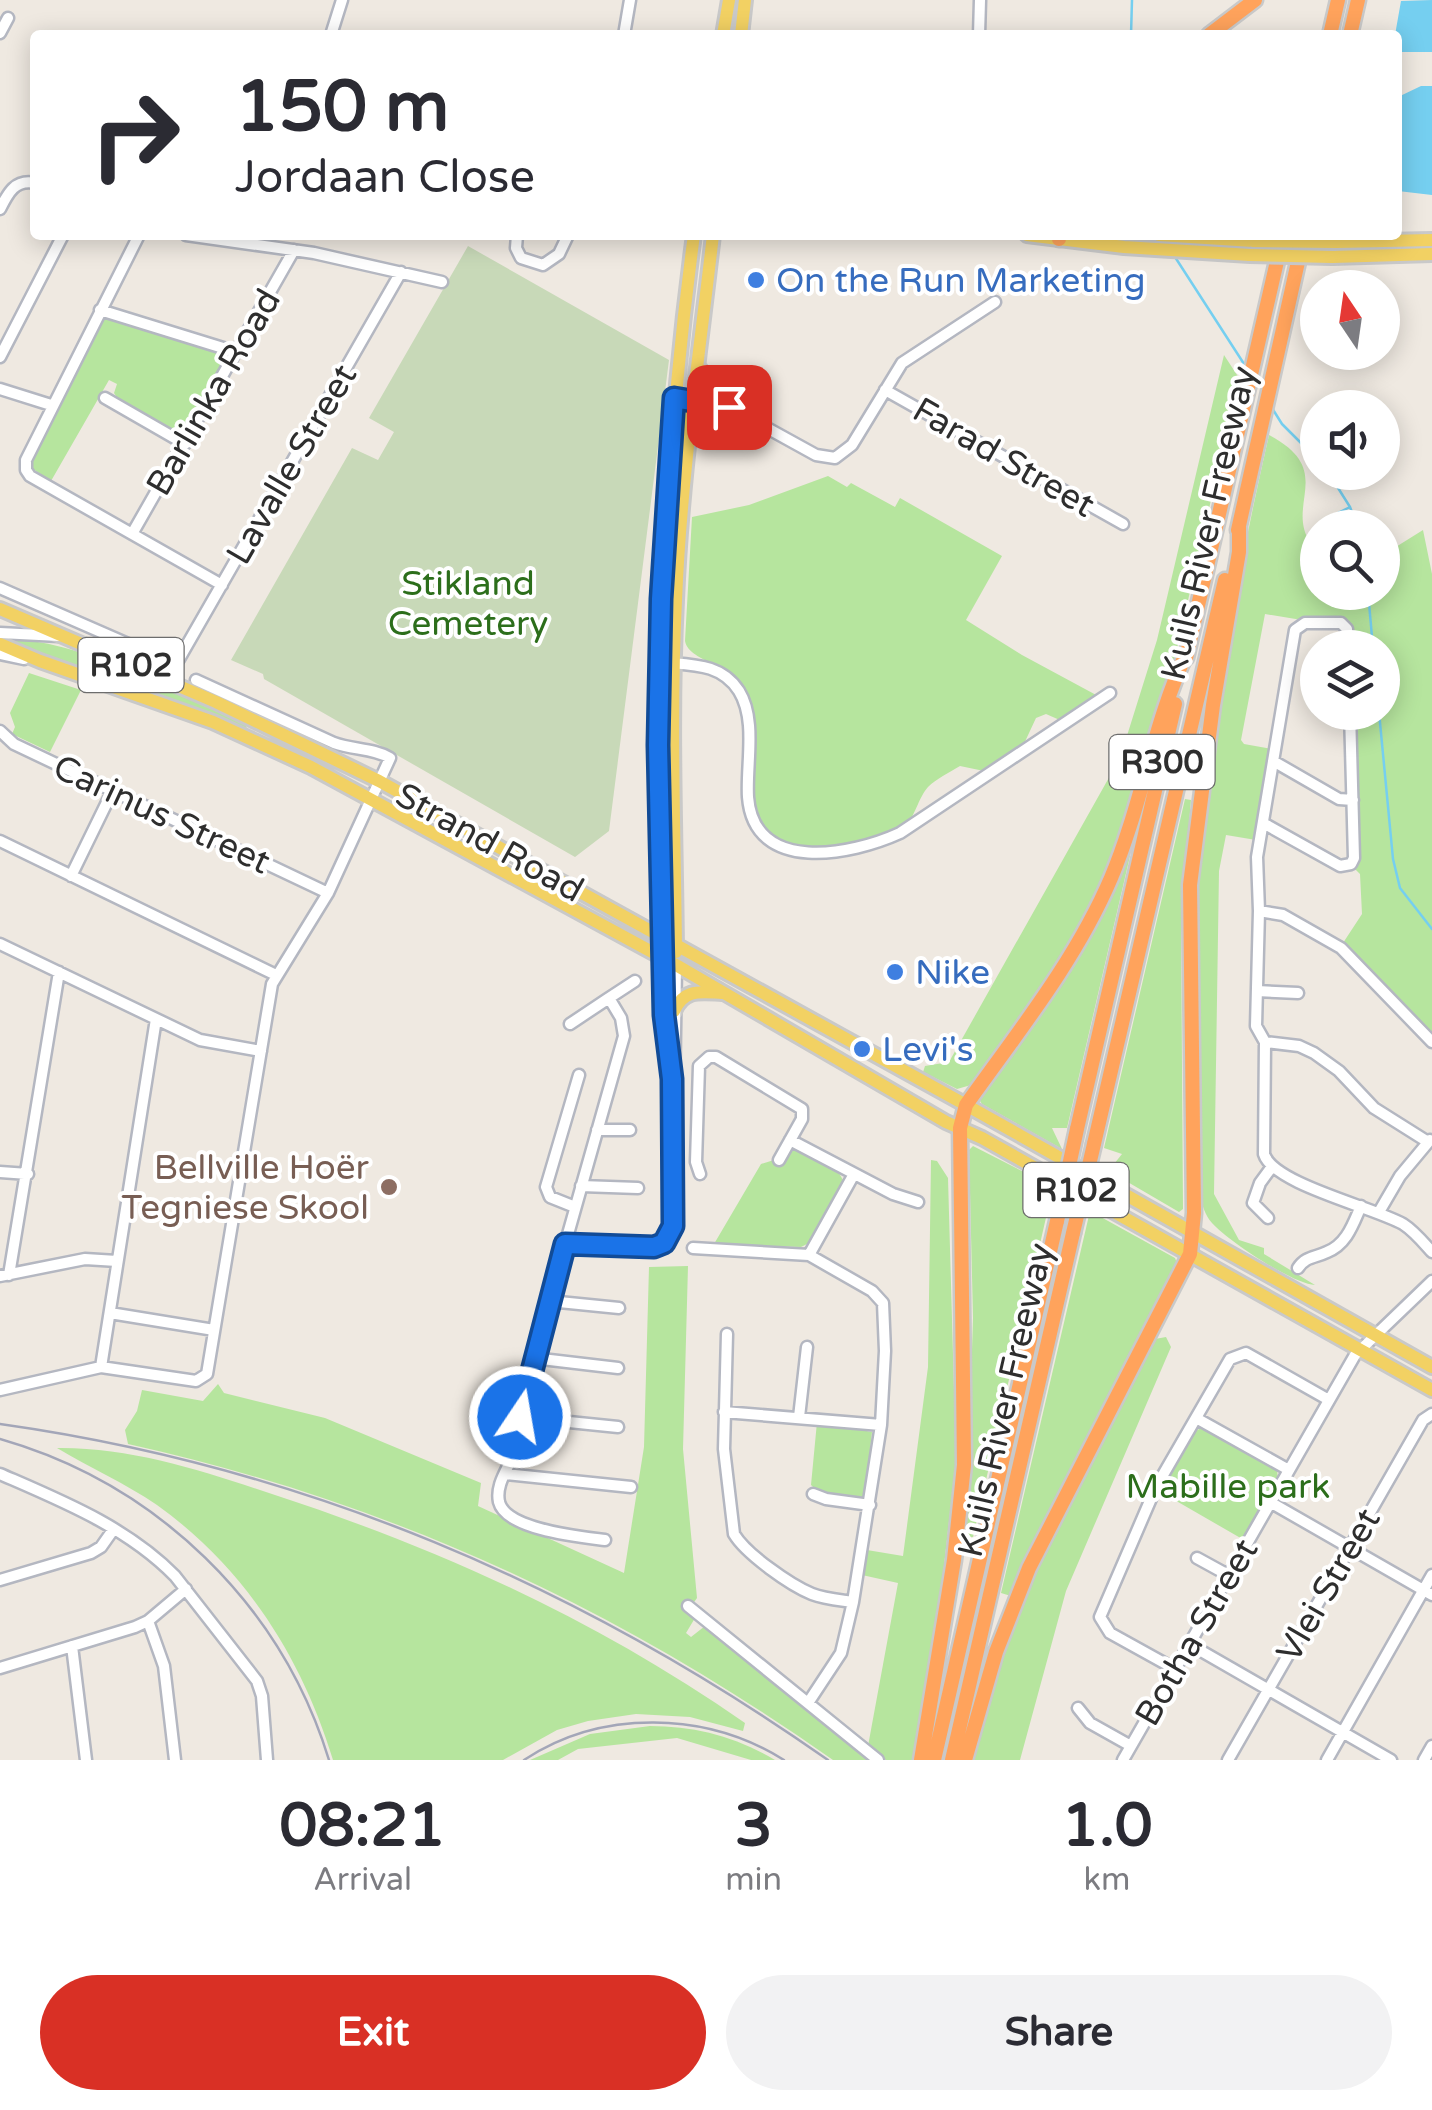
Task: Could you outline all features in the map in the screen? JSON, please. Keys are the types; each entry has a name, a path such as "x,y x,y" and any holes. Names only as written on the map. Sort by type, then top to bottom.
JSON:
{"highway":[{"path":"1216,30 1255,0"},
{"path":"1331,30 1338,0"},
{"path":"1351,30 1358,0"},
{"name":"Kuils River Freeway","path":"928,1757 1057,1221 1282,240"},
{"name":"Kuils River Freeway","path":"952,1760 1303,240"},
{"path":"965,1760 996,1652 1022,1582 1190,1254 1194,1231 1190,885 1240,525"},
{"path":"928,1757 964,1465 960,1128 966,1104 1073,952 1102,897 1187,652"}],"main road":[{"path":"725,30 729,0"},
{"path":"741,30 745,0"},
{"path":"662,958 658,662 674,398 693,240"},
{"path":"676,965 674,663 687,445 715,240"},
{"path":"1078,240 1212,253 1336,242 1432,240"},
{"path":"1211,240 1332,257 1432,254"},
{"path":"698,353 703,387 738,411"},
{"path":"687,445 698,418 706,411 738,411"},
{"name":"Strand Road","path":"0,608 262,723 379,782 966,1104"},
{"name":"Strand Road","path":"0,644 212,722 372,799 676,965 960,1128"},
{"path":"674,1011 683,996 690,993 724,993"},
{"name":"R102","path":"966,1104 1432,1367"},
{"name":"R102","path":"960,1128 1432,1390"}],"street":[{"path":"333,30 342,0"},
{"path":"625,30 630,0"},
{"path":"979,30 980,0"},
{"path":"0,34 8,18"},
{"path":"0,209 16,185 30,182"},
{"path":"0,357 60,240"},
{"path":"136,240 51,406 26,470 222,584"},
{"path":"223,240 294,250 442,282"},
{"path":"517,240 521,258 543,265 559,254 566,240"},
{"name":"Barlinka Road","path":"132,534 294,250"},
{"name":"Lavalle Street","path":"0,588 171,662 182,656 401,272"},
{"path":"674,398 738,411 816,456 835,458 852,445 895,370 910,354 996,302"},
{"path":"100,310 236,352"},
{"path":"0,389 51,406"},
{"name":"Farad Street","path":"885,390 1123,524"},
{"path":"105,398 184,444"},
{"path":"1270,1168 1264,1148 1265,1042 1256,1029 1257,858 1296,630 1305,623 1340,623 1347,630"},
{"path":"0,634 64,637"},
{"path":"0,654 40,661"},
{"path":"658,662 710,667 736,687 747,714 748,801 752,816 762,832 783,848 812,854 874,844 900,833 1110,692"},
{"path":"0,1390 101,1366 199,1380 207,1374 276,975 328,893 390,758 334,743 196,680"},
{"name":"Carinus Street","path":"0,730 8,740 328,893"},
{"path":"1263,823 1346,867 1354,858 1350,730"},
{"path":"1274,761 1339,799 1352,800"},
{"path":"72,876 113,790"},
{"path":"0,841 276,975"},
{"path":"1259,911 1282,914 1341,948 1432,1042"},
{"path":"0,944 208,1042 261,1051"},
{"path":"662,958 672,1079"},
{"path":"565,1244 654,1247 670,1237 676,965"},
{"path":"58,972 28,1174 5,1276 85,1259 117,1261"},
{"path":"570,1024 635,980"},
{"path":"1257,992 1298,993"},
{"path":"606,1540 555,1534 508,1513 499,1504 504,1474 516,1449 548,1301 624,1036 622,1018 609,998"},
{"path":"101,1366 156,1019"},
{"path":"1265,1042 1299,1046 1314,1054 1339,1072 1374,1108 1430,1140 1400,1176 1379,1212"},
{"path":"700,1174 696,1162 700,1066 707,1058 716,1058 800,1106 802,1119 779,1160"},
{"path":"576,1207 550,1197 546,1186 579,1075"},
{"path":"597,1130 630,1130"},
{"path":"790,1140 918,1202"},
{"path":"1268,1218 1248,1205 1270,1168"},
{"path":"1270,1168 1379,1212 1409,1228 1432,1252"},
{"path":"0,1172 28,1174"},
{"path":"809,1255 854,1174"},
{"path":"581,1186 638,1188"},
{"path":"1298,1268 1304,1260 1342,1242 1361,1206"},
{"path":"693,1248 809,1255 872,1291 883,1303 885,1368 881,1425 853,1602 841,1653 808,1703"},
{"name":"Botha Street","path":"1122,1760 1361,1348 1432,1280"},
{"path":"548,1301 618,1308"},
{"path":"110,1313 214,1330"},
{"path":"727,1334 724,1412 734,1534 742,1546 810,1593 853,1602"},
{"path":"799,1417 807,1348"},
{"path":"1175,1669 1110,1633 1100,1617 1156,1487 1230,1359 1242,1353 1329,1400"},
{"path":"533,1358 618,1368"},
{"path":"724,1412 881,1425"},
{"name":"Vlei Street","path":"1228,1760 1423,1420 1432,1414"},
{"path":"520,1417 618,1427"},
{"path":"1196,1418 1289,1470"},
{"path":"0,1474 88,1511 162,1563 257,1682 267,1760"},
{"path":"504,1474 631,1488"},
{"path":"813,1494 826,1500 870,1505"},
{"path":"1270,1502 1428,1593"},
{"path":"0,1580 90,1552 101,1546 113,1530"},
{"path":"1196,1558 1228,1575"},
{"path":"1327,1760 1428,1593 1432,1575"},
{"path":"0,1668 148,1621 186,1589"},
{"path":"688,1606 878,1760"},
{"path":"148,1621 164,1666 175,1760"},
{"path":"1189,1644 1391,1760"},
{"path":"72,1646 86,1760"},
{"path":"1078,1708 1090,1723 1130,1746"},
{"path":"1424,1760 1432,1746"}],"green space":[{"name":"Stikland Cemetery","path":"468,246 669,360 609,831 575,857 264,679 263,674 231,660 352,448 378,460 394,432 369,418"},
{"path":"103,318 223,352 227,358 187,429 180,433 120,402 114,393 117,384 109,380 51,481 33,469 32,462 58,408 56,405"},
{"path":"1224,355 1239,378 1175,657 1112,861 1095,901 1055,969 971,1085 957,1089 923,1072 925,1066 949,1062 1120,758 1157,640"},
{"path":"1269,435 1289,448 1300,462 1300,490 1305,490 1303,510 1300,510 1300,610 1400,610 1400,544 1423,530 1432,574 1432,1036 1343,943 1362,914 1360,874 1353,867 1354,730 1400,730 1400,630 1350,630 1265,614 1241,740 1244,744 1272,749 1256,840 1226,835 1219,871 1214,1194 1239,1240 1264,1248 1264,1254 1315,1285 1277,1270 1220,1231 1204,1210 1200,1194 1197,891 1208,776 1245,548"},
{"path":"828,476 847,487 851,483 895,507 900,498 1002,556 966,620 1098,696 1062,721 1046,714 1036,718 1022,748 984,771 960,766 939,778 928,787 911,818 897,831 863,843 805,849 782,842 766,829 757,810 752,788 751,710 744,693 725,672 695,655 685,641 692,517 749,505"},
{"path":"11,640 67,648 98,658 247,728 52,659"},
{"path":"29,673 81,690 50,752 12,734 15,727 10,713"},
{"path":"1185,799 1191,800 1181,923 1183,1209 1179,1212 1102,1167 1114,1164 1122,1154 1104,1148"},
{"path":"1126,855 1130,856 1067,1128 1052,1128 1062,1149 982,1104 978,1098"},
{"path":"973,1146 1053,1187 973,1537 966,1537 973,1318 969,1150"},
{"path":"797,1150 839,1173 844,1182 811,1242 801,1247 714,1244 761,1164 774,1160 780,1164 788,1152"},
{"path":"931,1160 937,1161 948,1178 956,1460 935,1645 915,1760 886,1760 868,1746 898,1583 862,1575 867,1550 903,1556 928,1367"},
{"path":"1090,1211 1175,1258 1177,1263 1011,1596 1001,1593"},
{"path":"688,1266 683,1449 697,1598 692,1605 687,1602 683,1606 695,1618 686,1633 691,1637 705,1626 872,1760 833,1760 667,1654 496,1566 317,1496 128,1444 125,1430 137,1411 142,1390 203,1401 218,1384 224,1393 325,1418 481,1483 478,1506 624,1573 644,1447 649,1267"},
{"path":"1166,1337 1171,1347 1066,1591 1020,1760 970,1760 997,1665 1040,1556 1147,1352 1155,1339"},
{"path":"817,1422 872,1432 865,1496 860,1499 822,1495 811,1485"},
{"name":"Mabille park","path":"1201,1428 1277,1469 1278,1481 1244,1540 1159,1491 1192,1433"},
{"path":"57,1448 139,1456 193,1469 335,1516 458,1564 633,1652 745,1723 743,1731 690,1717 636,1714 557,1730 503,1760 333,1760 287,1651 243,1586 189,1530 157,1505"},
{"path":"650,1726 715,1734 775,1760 751,1760 677,1738 578,1749 558,1760 530,1760 590,1734"}],"water":[{"path":"1432,0 1432,52 1402,52 1402,30 1396,30 1401,1"},
{"path":"1421,86 1432,86 1432,195 1402,191 1402,95"}],"waterway":[{"path":"1131,30 1132,0"},
{"path":"1175,257 1246,367"},
{"path":"1272,408 1300,442"},
{"path":"1339,490 1351,510"},
{"path":"1344,510 1350,507"},
{"path":"1370,610 1371,630"},
{"path":"1381,730 1393,859 1400,888 1432,929"}],"railway":[{"path":"0,1424 113,1444 223,1470 330,1503 434,1542 636,1639 828,1760"},
{"path":"0,1439 57,1459 111,1486 160,1519 205,1558 245,1602 279,1650 308,1703 329,1760"},
{"path":"524,1760 554,1743 586,1732 654,1722 721,1732 784,1760"}],"place":[{"name":"On the Run Marketing","path":"756,280"},
{"name":"Nike","path":"895,972"},
{"name":"Levi's","path":"862,1049"},
{"name":"Bellville Hoër Tegniese Skool","path":"389,1187"}],"route":[{"path":"520,1417 565,1244 654,1247 670,1237 673,1226 672,1079 664,1015 658,745 659,646 674,398 729,407"}]}
